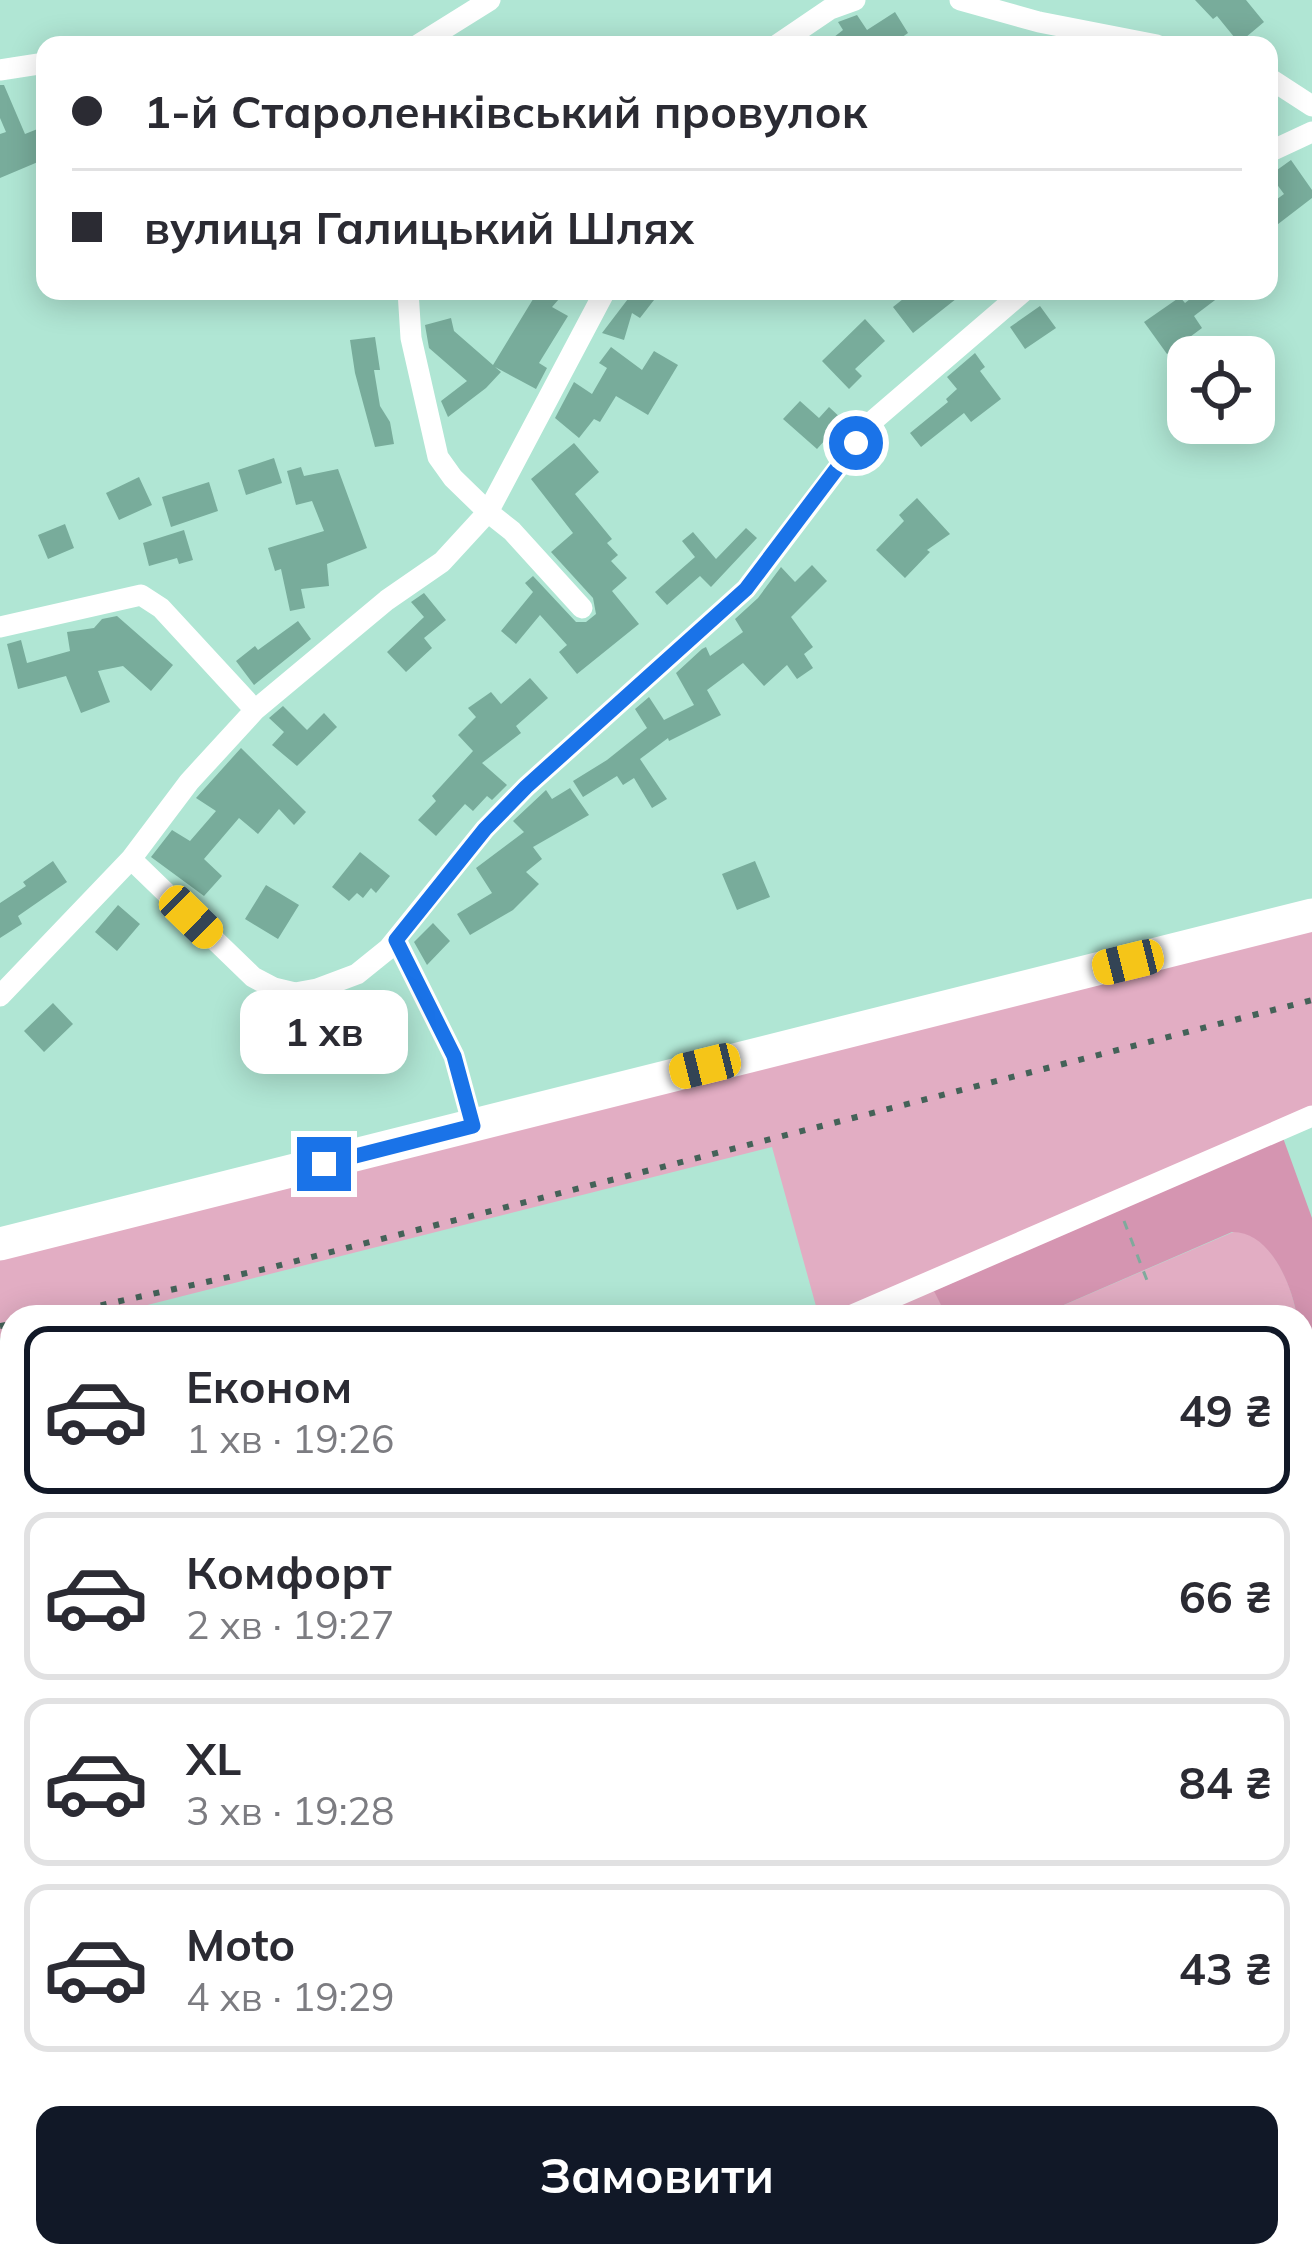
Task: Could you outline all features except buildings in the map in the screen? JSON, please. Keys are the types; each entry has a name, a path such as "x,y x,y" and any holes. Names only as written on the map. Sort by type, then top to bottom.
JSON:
{"highway":[{"path":"0,1244 1312,915"}],"street":[{"path":"432,36 490,0"},
{"path":"790,36 830,9 855,0"},
{"path":"960,0 1111,36"},
{"path":"0,70 36,64"},
{"path":"1278,84 1312,106"},
{"path":"1278,148 1312,131"},
{"path":"409,300 411,338 438,457 452,478 512,531 582,608"},
{"path":"0,997 131,859 189,782 255,710 387,600 442,562 488,512 600,300"},
{"path":"131,859 253,977 274,988 295,993 337,984 357,974 396,940 485,829 526,787 746,589 875,419 1014,300"},
{"path":"0,627 140,596 161,608 255,710"},
{"path":"396,940 454,1056 473,1126"},
{"path":"876,1305 1312,1116"}],"path":[{"path":"1117,1202 1150,1288"}],"shaded area":[{"path":"1312,907 1312,1123 935,1291 941,1305 816,1305 772,1147 147,1305 0,1305 0,1238"},
{"path":"1282,1135 1312,1218 1312,1305 1294,1305 1268,1250 1245,1234 1232,1232 1064,1305 941,1305 934,1291"},
{"path":"1238,1230 1271,1253 1294,1305 1064,1305"}],"railway":[{"path":"102,1305 265,1269 1312,1000"}],"route":[{"path":"324,1164 473,1126 454,1056 396,940 485,829 526,787 746,589 856,443"}]}
